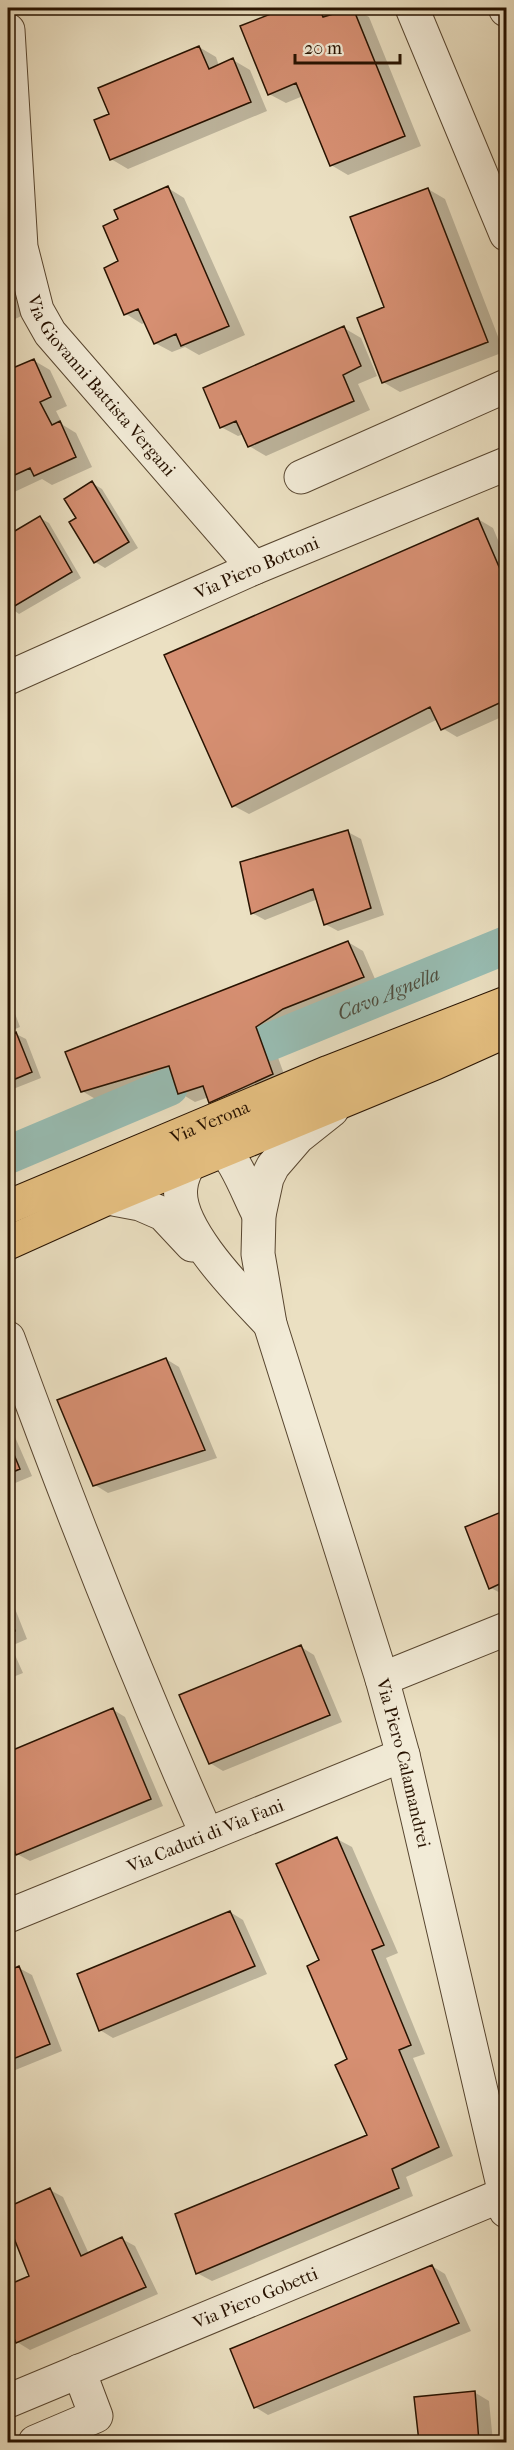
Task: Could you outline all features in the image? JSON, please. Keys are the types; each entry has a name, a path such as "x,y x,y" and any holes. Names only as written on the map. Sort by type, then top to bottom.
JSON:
{"main road":[{"name":"Via Verona","path":"8,1207 227,1114 507,1003"},
{"name":"Via Verona","path":"8,1243 206,1152 435,1064 507,1031"}],"street":[{"path":"412,8 507,234"},
{"name":"Via Giovanni Battista Vergani","path":"8,30 21,247 37,310 50,333 254,568"},
{"path":"301,477 507,386"},
{"name":"Via Piero Bottoni","path":"8,678 254,568 507,464"},
{"name":"Via Verona","path":"8,1220 196,1144 206,1152 229,1129 356,1078 391,1058 414,1039"},
{"name":"Via Piero Calamandrei","path":"344,1100 298,1137 273,1166 267,1179 259,1215 258,1254 270,1324 382,1679 403,1755 506,2202"},
{"name":"Via Piero Calamandrei","path":"221,1272 183,1209 181,1187 206,1152 241,1175 247,1194 259,1215"},
{"name":"Via Piero Calamandrei","path":"108,1198 140,1204 163,1214 174,1228 221,1272 270,1324"},
{"path":"8,1338 65,1496 150,1707 207,1835"},
{"path":"382,1679 507,1629"},
{"name":"Via Caduti di Via Fani","path":"8,1916 403,1755"},
{"name":"Via Piero Gobetti","path":"8,2401 506,2202"},
{"path":"35,2442 96,2416 79,2371"}],"building":[{"path":"286,8 319,8 323,17 353,8 405,136 330,166 296,83 268,95 240,26"},
{"path":"199,46 209,69 233,58 251,102 110,160 94,120 109,114 98,88"},
{"path":"168,186 229,326 181,346 176,334 154,344 138,309 124,315 104,268 118,261 103,226 118,219 114,210"},
{"path":"428,188 488,342 382,383 357,318 384,307 350,217"},
{"path":"344,326 361,366 343,375 354,401 248,447 236,421 220,428 203,388"},
{"path":"34,359 51,397 40,402 52,425 60,421 76,457 34,476 30,468 8,478 8,370"},
{"path":"92,481 129,542 94,563 69,522 76,518 64,499"},
{"path":"40,516 72,572 8,610 8,535"},
{"path":"478,518 506,583 506,700 441,730 430,707 232,807 164,655"},
{"path":"348,830 371,908 324,925 313,889 251,914 240,862"},
{"path":"348,941 364,977 283,1009 256,1027 273,1074 209,1103 203,1086 178,1094 169,1066 81,1092 65,1052"},
{"path":"16,1032 32,1072 8,1082 8,1036"},
{"path":"166,1358 205,1450 93,1486 57,1400"},
{"path":"8,1440 20,1469 8,1474"},
{"path":"506,1510 506,1581 489,1589 465,1527"},
{"path":"8,1613 15,1631 8,1635"},
{"path":"301,1645 330,1715 209,1764 179,1695"},
{"path":"113,1708 151,1799 16,1855 8,1834 8,1752"},
{"path":"337,1837 384,1945 372,1950 411,2045 399,2050 439,2147 392,2169 399,2188 196,2274 175,2214 367,2135 335,2065 347,2059 307,1966 319,1960 276,1864"},
{"path":"230,1911 255,1966 99,2031 77,1974"},
{"path":"19,1966 50,2044 8,2061 8,1971"},
{"path":"50,2188 81,2256 122,2237 146,2287 16,2343 8,2324 8,2285 29,2276 8,2223 8,2207"},
{"path":"432,2265 459,2323 254,2408 230,2349"},
{"path":"475,2391 479,2442 419,2442 414,2397"}],"waterway":[{"name":"Cavo Agnella","path":"269,1042 506,945"},
{"name":"Cavo Agnella","path":"8,1155 169,1087"}]}
